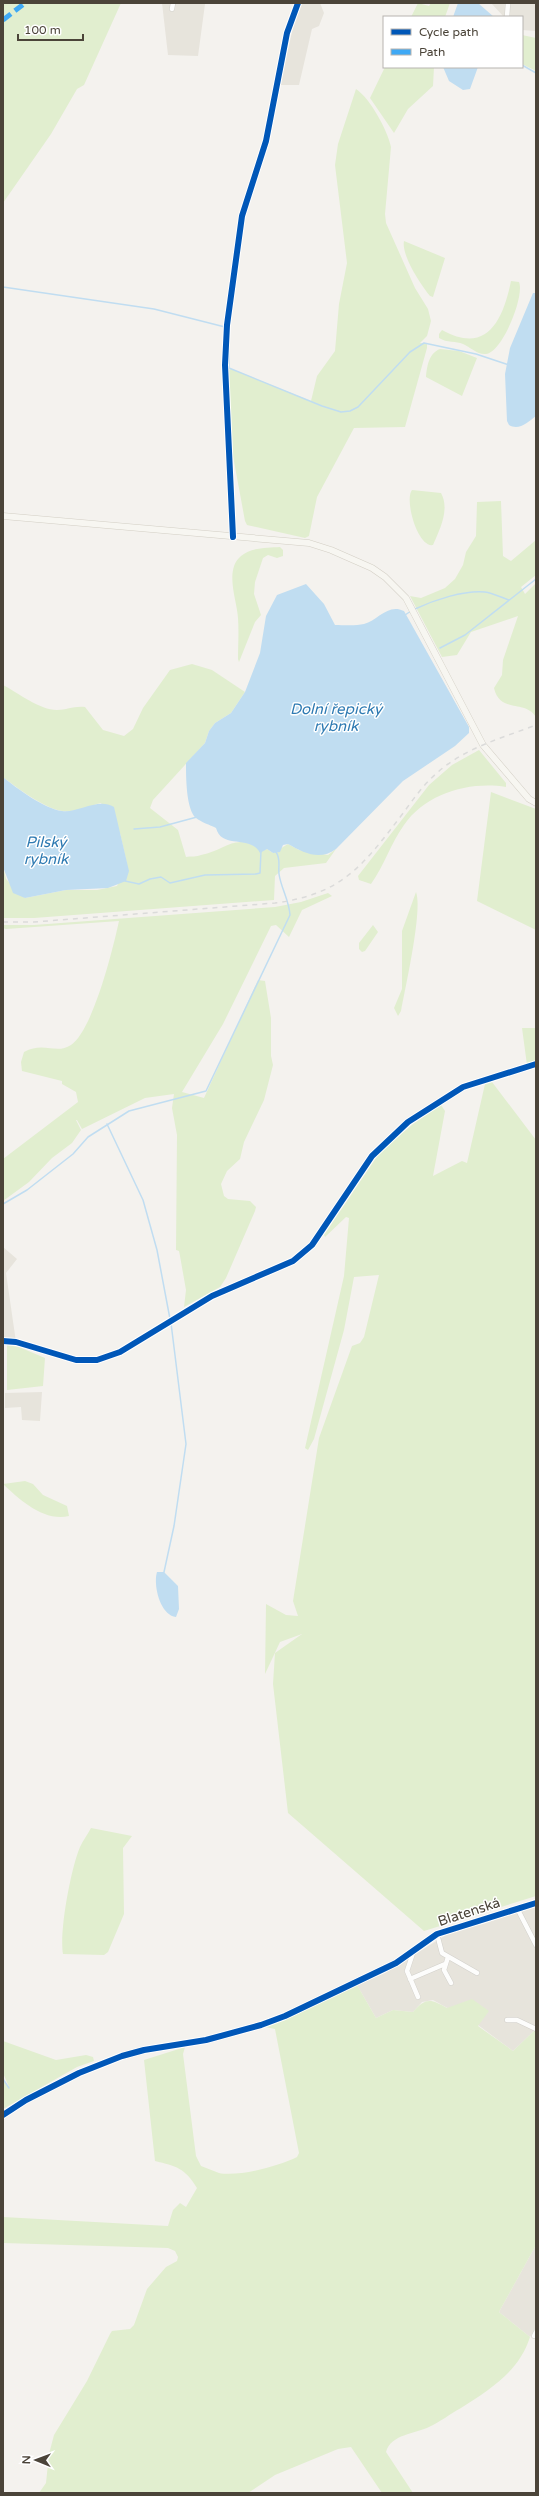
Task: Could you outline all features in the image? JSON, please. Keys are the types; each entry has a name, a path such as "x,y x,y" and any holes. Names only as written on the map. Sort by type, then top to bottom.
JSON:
{"main road":[{"path":"3,516 279,540 319,546 365,565 385,577 406,598 417,616 483,745 528,799 536,803"}],"street":[{"path":"172,9 173,3"},
{"path":"233,537 225,365 227,325 245,201 266,141 280,61 287,33 298,3"},
{"path":"507,16 508,3"},
{"path":"3,1342 16,1342 76,1360 97,1360 120,1352 212,1296 293,1261 312,1245 372,1156 408,1122 463,1087 536,1064"},
{"name":"Blatenská","path":"3,2115 26,2100 79,2073 122,2056 144,2050 206,2040 261,2025 396,1963 437,1934 536,1903"},
{"path":"517,1908 536,1945"},
{"path":"437,1934 440,1950 448,1957 477,1973"},
{"path":"414,1950 407,1970 418,1997"},
{"path":"448,1957 444,1970 451,1983"},
{"path":"410,1979 445,1964"},
{"path":"507,2020 517,2020 536,2029"}],"shaded area":[{"path":"162,3 205,4 198,56 168,55"},
{"path":"302,3 320,3 324,13 319,26 312,29 299,85 280,85 294,23"},
{"path":"491,3 536,3 536,31 523,30 523,16 503,16"},
{"path":"3,1247 17,1259 6,1273 16,1342 3,1341"},
{"path":"42,1392 40,1421 22,1420 21,1407 5,1408 5,1393"},
{"path":"536,1906 536,2029 513,2051 478,2025 433,2000 422,2002 413,2012 393,2010 376,2018 357,1985 385,1973 454,1930 483,1924"},
{"path":"536,2245 536,2327 530,2337 499,2312"}],"green space":[{"path":"3,3 121,3 84,85 77,89 51,134 3,203"},
{"path":"418,3 429,6 431,3 450,3 445,16 412,16"},
{"path":"523,35 536,38 536,71 523,64"},
{"path":"385,68 434,68 433,86 408,109 394,133 370,98"},
{"path":"356,89 367,100 378,115 389,140 391,147 385,214 386,223 415,288 428,309 431,321 427,336 420,343 427,343 427,348 405,427 354,428 317,497 309,536 305,538 247,525 245,521 233,456 228,371 230,369 234,370 311,401 317,376 335,351 339,304 347,263 335,165 338,144"},
{"path":"404,241 445,258 433,297 426,291 412,270 404,247"},
{"path":"511,281 519,282 519,299 511,323 499,344 492,351 483,354 463,344 445,341 439,338 439,334 442,330 458,337 471,338 481,336 490,330 498,320 503,309"},
{"path":"440,349 459,351 477,358 462,396 426,377 428,364 431,357"},
{"path":"412,490 441,493 444,499 445,506 443,519 433,545 427,544 422,539 414,522 410,503 410,495"},
{"path":"501,501 503,556 511,561 536,540 536,575 521,587 525,594 536,583 536,717 526,709 507,704 502,701 497,696 494,688 502,675 503,660 518,616 471,632 457,655 442,657 410,596 421,598 445,588 455,579 463,565 466,552 476,536 477,502"},
{"path":"280,547 283,550 283,556 277,558 268,555 263,558 255,582 254,594 261,615 255,622 239,662 238,618 232,577 233,569 236,562 245,553 260,548"},
{"path":"192,664 212,670 245,692 231,713 215,723 209,731 205,743 153,800 150,808 178,830 186,857 199,856 238,842 245,842 262,851 267,849 273,853 288,844 299,850 328,855 336,849 326,863 284,868 275,876 274,900 34,918 3,918 3,867 6,879 25,898 66,890 97,890 117,886 127,864 120,833 101,803 82,809 62,811 47,806 31,797 3,777 3,685 36,704 50,709 61,710 85,707 103,730 124,736 133,729 143,708 170,670"},
{"path":"479,750 506,783 506,787 478,786 464,788 436,797 413,814 404,825 371,884 359,880 358,876 429,785 452,765"},
{"path":"491,792 536,809 536,930 477,901"},
{"path":"416,892 418,901 415,932 401,1011 398,1016 394,1008 402,989 402,931"},
{"path":"328,893 332,896 302,910 289,937 276,925 271,926 223,1024 182,1092 204,1098 258,980 265,981 271,1018 271,1056 273,1065 264,1100 244,1142 240,1159 227,1171 221,1184 224,1196 228,1199 250,1201 256,1207 226,1278 220,1287 184,1307 186,1290 179,1251 176,1250 177,1135 172,1108 174,1094 145,1098 82,1129 76,1120 81,1130 72,1143 52,1158 29,1182 3,1201 3,1159 78,1102 76,1092 62,1084 62,1081 22,1071 21,1062 24,1052 38,1048 65,1048 71,1045 79,1037 87,1023 101,988 119,921 6,929 3,928 3,925 34,925 275,907 301,902"},
{"path":"373,925 378,932 365,951 362,952 359,949 359,943"},
{"path":"522,1028 536,1028 536,1061 527,1065"},
{"path":"492,1082 536,1140 536,1896 424,1931 288,1813 273,1684 275,1653 302,1634 280,1642 265,1674 266,1604 286,1615 298,1616 293,1601 319,1438 352,1346 360,1343 364,1337 379,1275 354,1277 344,1330 314,1439 308,1450 305,1448 344,1276 349,1218 346,1217 325,1237 324,1235 380,1152 413,1124 441,1105 445,1111 433,1176 462,1161 467,1163 485,1084"},
{"path":"7,1345 19,1347 45,1358 43,1386 7,1390"},
{"path":"25,1481 33,1484 43,1495 67,1506 69,1516 51,1516 42,1513 25,1503 3,1484"},
{"path":"91,1828 132,1836 123,1848 124,1914 108,1952 104,1955 63,1954 62,1944 64,1916 73,1869 80,1847"},
{"path":"357,1985 376,2018 393,2010 413,2012 422,2004 429,2001 433,2001 447,2008 472,1999 489,2011 478,2026 513,2051 536,2029 536,2245 499,2312 530,2337 519,2360 511,2370 493,2386 472,2401 433,2425 398,2438 389,2446 386,2452 413,2493 382,2493 351,2447 338,2449 275,2475 248,2493 39,2493 46,2483 49,2454 54,2435 87,2381 110,2334 112,2331 130,2329 134,2325 147,2289 166,2267 177,2261 178,2257 175,2251 168,2248 3,2243 3,2217 168,2226 173,2210 180,2203 186,2207 197,2188 193,2181 184,2172 174,2166 155,2161 144,2060 185,2047 183,2054 196,2156 201,2166 219,2173 227,2174 259,2170 297,2157 299,2153 275,2029 265,2027"},
{"path":"3,2041 56,2060 86,2055 93,2057 94,2061 77,2067 3,2109 3,2080 9,2087 3,2073"}],"water":[{"path":"458,3 478,3 493,16 453,16"},
{"path":"443,68 478,68 470,89 463,90 449,81"},
{"path":"533,293 536,293 536,416 523,425 513,427 509,425 507,421 505,374 510,348"},
{"name":"Dolní řepický rybník","path":"306,584 324,604 335,625 364,624 393,609 404,611 469,727 469,733 455,746 403,781 336,849 330,853 318,855 306,853 288,844 283,845 280,852 273,853 267,849 260,853 250,844 224,839 219,835 216,828 196,818 188,801 186,763 205,743 209,731 215,723 231,713 245,692 260,653 266,616 277,595"},
{"name":"Pilský rybník","path":"3,777 15,787 39,802 62,811 75,810 95,804 108,804 114,807 129,871 126,881 108,888 66,890 25,898 13,893 3,867"},
{"path":"157,1572 164,1572 178,1586 179,1609 176,1617 170,1615 166,1611 159,1599 156,1584"}],"waterway":[{"path":"523,66 536,73"},
{"path":"3,287 154,309 225,327"},
{"path":"229,332 229,368 322,406 341,412 350,411 358,407 410,352 424,343 476,354 509,365"},
{"path":"440,648 465,635 536,579"},
{"path":"415,609 440,599 459,594 477,592 485,592 509,600"},
{"path":"405,615 411,611"},
{"path":"134,829 160,827 197,817"},
{"path":"125,881 139,884 150,879 161,877 170,883 205,875 256,874 260,873 261,851"},
{"path":"3,1204 27,1190 73,1154 88,1137 129,1111 206,1091 290,915 280,879 279,860 276,852"},
{"path":"107,1124 143,1200 157,1250 170,1319"},
{"path":"164,1572 174,1526 186,1444 171,1323"},
{"path":"3,2079 9,2088"}],"railway":[{"path":"3,922 34,922 275,903 299,899 319,892 336,884 364,861 377,847 415,796 433,777 449,764 460,756 484,744 536,725"}],"marked path":[{"path":"3,20 25,3"}],"cycle path":[{"path":"233,537 225,365 227,325 242,216 266,141 287,33 298,3"},
{"path":"3,1341 16,1342 76,1360 97,1360 120,1352 212,1296 293,1261 312,1245 372,1156 408,1122 463,1087 536,1064"},
{"path":"3,2115 26,2100 79,2073 122,2056 144,2050 206,2040 261,2025 285,2016 396,1963 437,1934 536,1903"}]}
